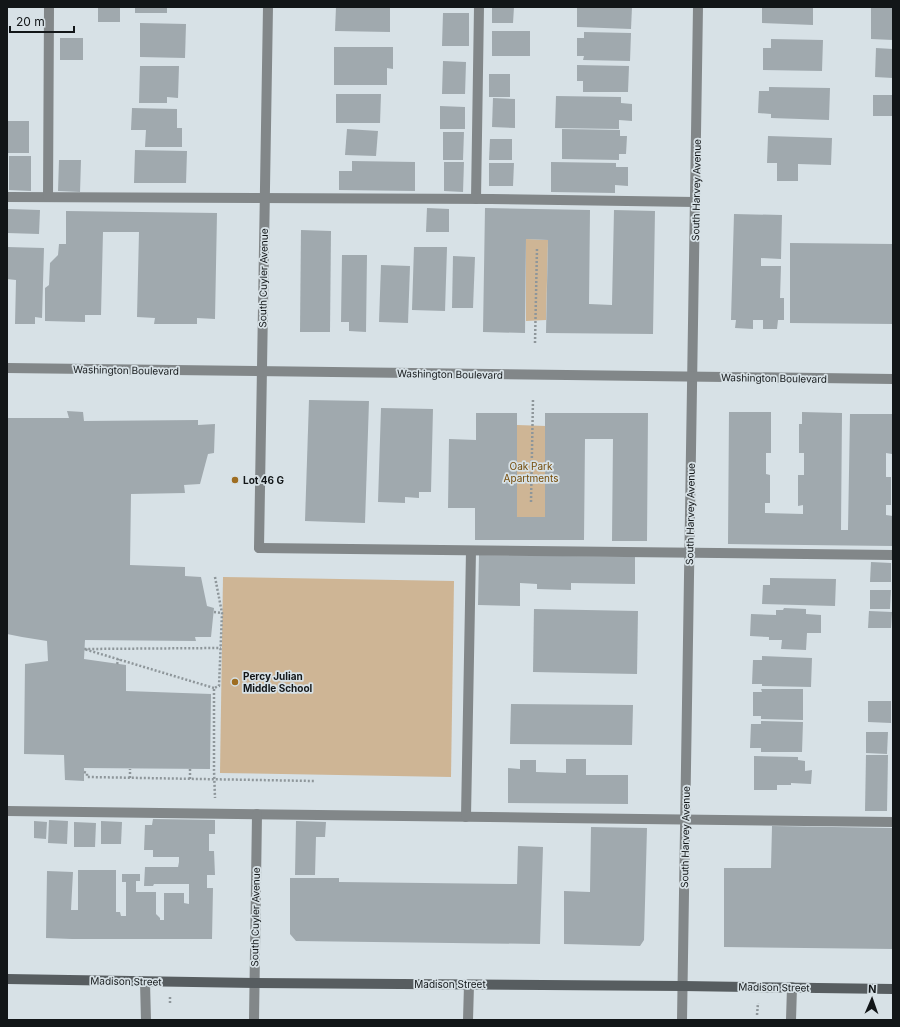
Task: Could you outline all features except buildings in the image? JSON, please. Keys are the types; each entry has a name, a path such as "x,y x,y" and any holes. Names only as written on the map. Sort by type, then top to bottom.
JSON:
{"main road":[{"name":"Madison Street","path":"7,980 254,984 683,986 893,989"}],"street":[{"path":"48,197 49,7"},
{"name":"South Cuyler Avenue","path":"268,7 259,548 471,551"},
{"path":"476,199 479,7"},
{"name":"South Harvey Avenue","path":"682,1020 698,7"},
{"path":"7,197 476,199 695,202"},
{"name":"Washington Boulevard","path":"7,368 893,379"},
{"path":"466,817 471,551 893,555"},
{"path":"7,811 893,822"},
{"name":"South Cuyler Avenue","path":"254,1020 257,814"},
{"path":"145,982 146,1020"},
{"path":"468,1020 469,985"},
{"path":"791,1020 792,987"}],"path":[{"path":"535,342 537,248"},
{"path":"531,502 533,399"},
{"path":"215,577 222,613 221,648 219,686 214,688 84,649 221,648"},
{"path":"214,612 222,613"},
{"path":"117,664 119,659"},
{"path":"214,688 215,814"},
{"path":"190,768 190,779"},
{"path":"130,769 130,778"},
{"path":"84,772 87,773 87,777 314,781"},
{"path":"757,1015 758,998"}],"green space":[{"path":"526,239 548,240 546,320 526,321"},
{"name":"Oak Park Apartments","path":"517,425 546,426 545,517 517,517"},
{"path":"223,577 454,581 451,777 220,773"}],"place":[{"name":"Lot 46 G","path":"235,480"},
{"name":"Percy Julian Middle School","path":"235,682"}]}
